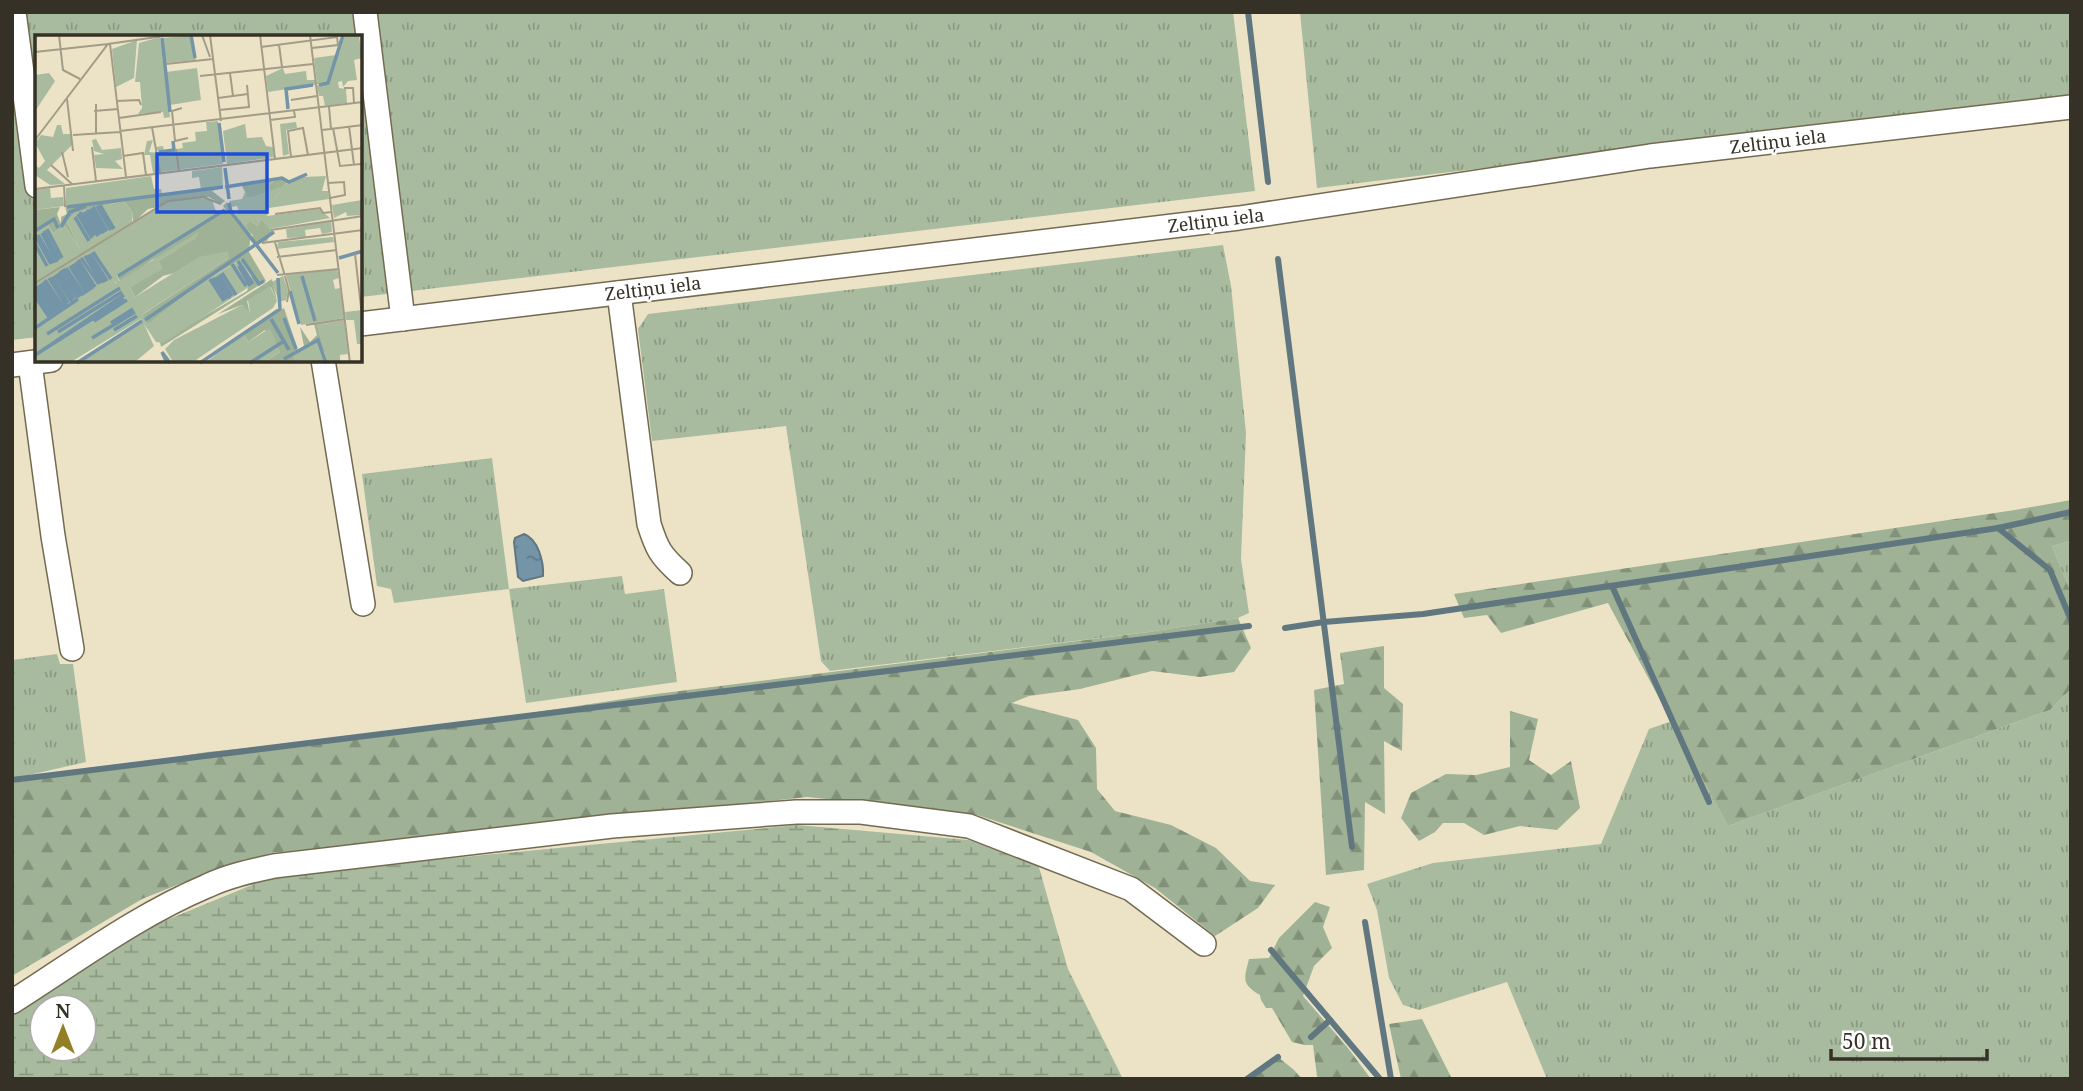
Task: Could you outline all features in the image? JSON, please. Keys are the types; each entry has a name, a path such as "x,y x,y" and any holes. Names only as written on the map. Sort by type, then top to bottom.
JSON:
{"street":[{"path":"14,12 35,171"},
{"path":"365,12 403,319"},
{"name":"Zeltiņu iela","path":"362,324 1239,218 1650,156 2071,107"},
{"path":"619,293 649,524 656,547 680,573"},
{"path":"323,362 363,604"},
{"path":"31,363 53,536 72,649"},
{"path":"12,1002 150,914 206,886 248,872 274,866 612,826 796,811 861,812 968,826 1131,889 1204,944"}],"green space":[{"path":"12,12 1233,12 1255,191 362,297 362,35 35,35 35,337 12,340"},
{"path":"1300,12 2071,12 2071,98 1317,188"},
{"path":"1223,245 1231,286 1246,433 1241,559 1249,613 1238,618 1149,632 830,671 821,661 786,426 652,441 638,329 648,314"},
{"path":"492,458 509,589 394,603 391,589 377,586 362,474"},
{"path":"2071,500 2071,541 2052,546 2071,593 2071,689 2050,710 1728,826 1608,603 1501,633 1487,615 1464,618 1454,594 2015,510"},
{"path":"2071,541 2071,593 2052,546"},
{"path":"622,576 625,594 664,589 677,682 526,703 509,589"},
{"path":"1238,618 1251,648 1234,672 1200,677 1152,671 1080,689 1029,696 1012,703 1078,720 1096,748 1097,789 1115,811 1171,825 1216,848 1250,881 1275,885 1258,908 1215,936 1155,888 1091,852 977,815 807,797 271,853 202,875 142,899 12,976 12,783 207,752 400,733 656,694 1149,632"},
{"path":"1384,646 1384,688 1403,704 1402,751 1384,741 1385,814 1365,802 1364,870 1326,875 1314,690 1344,684 1340,653"},
{"path":"57,654 60,664 73,664 86,762 12,779 12,660"},
{"path":"2071,689 2071,1079 1547,1079 1507,982 1419,1010 1403,1005 1389,978 1377,910 1367,884 1433,863 1601,844 1649,729 1672,721 1728,826 2050,710"},
{"path":"1510,711 1538,719 1529,760 1551,775 1571,761 1580,808 1557,830 1520,826 1484,835 1464,823 1443,823 1435,832 1419,841 1401,818 1411,793 1446,774 1476,775 1510,767"},
{"path":"797,825 969,840 1038,864 1068,969 1123,1079 12,1079 12,1013 28,1003 28,1063 98,1063 98,993 44,993 152,926 276,875"},
{"path":"1315,902 1330,907 1323,927 1332,948 1314,966 1303,996 1371,1079 1320,1079 1317,1076 1313,1045 1292,1042 1272,1008 1266,1008 1260,995 1247,984 1249,959 1269,958 1279,938"},
{"path":"1422,1019 1452,1079 1401,1079 1389,1024"},
{"path":"1278,1057 1302,1079 1247,1079"}],"water":[{"path":"524,534 533,541 539,552 543,576 523,581 518,577 514,542 515,538"}],"waterway":[{"path":"1248,12 1268,182"},
{"path":"1278,259 1352,847"},
{"path":"1285,628 1423,614 1998,528 2071,512"},
{"path":"1998,528 2050,570 2071,620"},
{"path":"1612,586 1709,802"},
{"path":"12,780 1249,626"},
{"path":"1365,922 1391,1079"},
{"path":"1271,950 1380,1079"},
{"path":"1311,1037 1330,1020"},
{"path":"1247,1079 1278,1057"}]}
